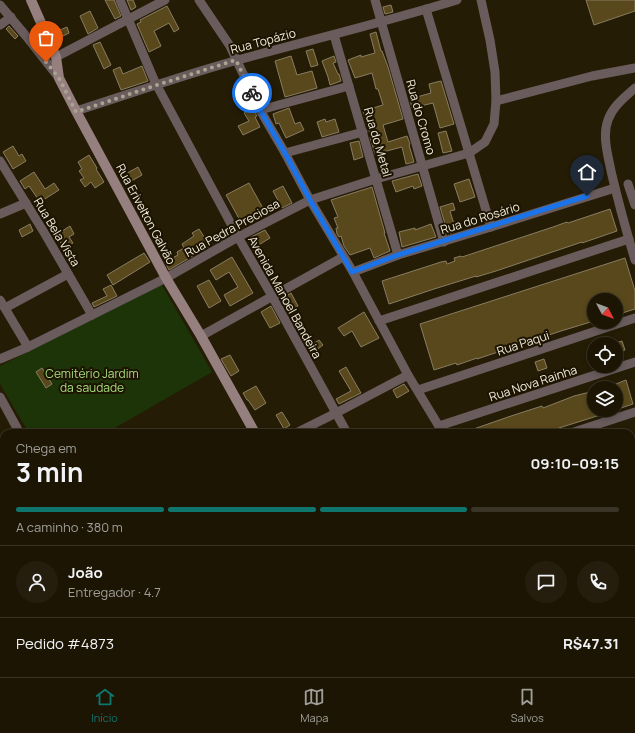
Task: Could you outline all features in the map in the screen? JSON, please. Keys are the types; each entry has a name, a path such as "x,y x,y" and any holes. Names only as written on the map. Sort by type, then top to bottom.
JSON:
{"main road":[{"name":"Rua Erivelton Galvão","path":"31,0 56,57 59,78 76,112 166,278 201,336 253,429"}],"street":[{"name":"Avenida Manoel Bandeira","path":"120,0 157,85 238,237 345,429"},
{"path":"56,57 165,0"},
{"path":"200,0 230,46 260,110 352,272 408,375 440,429"},
{"name":"Rua do Cromo","path":"375,0 444,242"},
{"name":"Rua Topázio","path":"76,112 236,60 334,35 457,0"},
{"path":"481,0 495,72 496,101 592,76 635,68"},
{"path":"0,5 59,78"},
{"path":"426,9 491,227"},
{"path":"0,25 11,17"},
{"name":"Rua do Metal","path":"334,35 398,255"},
{"path":"260,110 349,86"},
{"path":"635,88 616,105 608,120 605,133 606,148 615,188 635,260"},
{"name":"Rua Pedra Preciosa","path":"0,360 92,316 166,278 238,237 310,200 376,179 469,153 485,142 494,124 496,101"},
{"path":"285,153 363,132"},
{"name":"Rua Bela Vista","path":"2,167 26,203 92,316"},
{"path":"628,184 635,205"},
{"name":"Rua do Rosário","path":"352,272 398,255 615,188"},
{"path":"0,214 26,203"},
{"path":"379,321 629,239"},
{"path":"201,336 343,257"},
{"path":"28,347 2,304 68,274"},
{"name":"Rua Paqui","path":"418,390 635,318"},
{"name":"Rua Nova Rainha","path":"444,429 635,362"},
{"path":"304,429 408,375"},
{"path":"0,397 18,428"},
{"path":"584,429 635,412"}],"green space":[{"name":"Cemitério Jardim da saudade","path":"162,285 212,372 113,429 27,429 0,384 0,366"}],"building":[{"path":"105,0 114,0 121,16 115,19"},
{"path":"127,0 133,0 136,7 131,10"},
{"path":"586,0 635,0 635,11 594,25"},
{"path":"391,5 393,12 385,14 383,7"},
{"path":"167,6 179,29 174,32 169,23 154,31 161,46 149,52 137,24 141,22 140,20"},
{"path":"90,11 98,28 88,34 80,16"},
{"path":"9,26 18,36 15,39 6,29"},
{"path":"67,27 69,33 55,40 53,33"},
{"path":"376,32 403,119 383,125 388,142 407,136 414,162 406,164 402,147 375,154 370,137 363,111 383,105 378,89 376,89 372,73 355,78 348,60 361,55 361,57 375,53 370,34"},
{"path":"100,42 111,65 104,69 93,45"},
{"path":"313,49 318,65 311,67 306,51"},
{"path":"291,56 297,75 312,71 317,88 285,97 275,61"},
{"path":"334,56 336,62 333,63 341,81 330,85 322,61"},
{"path":"142,66 148,81 121,90 113,70 120,67 123,74"},
{"path":"441,81 454,124 440,128 433,103 412,108 410,99 431,93 429,84"},
{"path":"289,108 295,124 300,122 304,130 286,138 279,123 276,124 273,114"},
{"path":"253,109 260,127 243,135 238,126 249,121 244,113"},
{"path":"325,119 326,122 335,119 339,132 322,137 317,122"},
{"path":"446,131 452,151 443,153 438,133"},
{"path":"359,141 363,157 354,160 350,143"},
{"path":"13,146 19,156 22,154 26,161 13,169 3,152"},
{"path":"89,155 104,182 95,188 91,182 85,187 80,180 84,178 79,171 82,169 78,162"},
{"path":"138,167 142,175 126,184 122,176"},
{"path":"34,172 45,189 54,183 59,190 40,202 29,186 25,189 20,181"},
{"path":"418,174 422,186 414,189 413,186 396,192 392,181"},
{"path":"469,179 475,197 460,202 454,184"},
{"path":"249,183 265,212 242,224 226,195"},
{"path":"283,186 292,203 282,208 273,191"},
{"path":"372,187 390,251 374,258 370,248 350,255 344,246 341,236 339,237 337,234 336,228 338,228 334,218 338,217 331,200"},
{"path":"453,203 455,210 450,211 456,231 448,234 440,207"},
{"path":"610,209 617,231 389,304 382,281 441,262 446,261 447,264 455,261 454,258 462,257"},
{"path":"30,224 33,231 22,237 19,230"},
{"path":"431,224 436,237 402,247 399,232 415,228 415,230"},
{"path":"70,226 74,234 69,237 73,243 64,248 56,235"},
{"path":"199,229 210,246 169,270 165,262 178,255 177,252 184,248 182,244 194,236 192,233"},
{"path":"265,230 270,238 257,246 251,237"},
{"path":"144,253 150,262 113,285 107,275"},
{"path":"232,257 253,293 230,306 224,295 238,287 229,272 216,280 210,270"},
{"path":"625,258 635,291 635,309 623,313 623,293 587,293 587,323 477,359 457,365 456,363 434,370 420,324"},
{"path":"209,280 221,301 209,308 197,286"},
{"path":"111,285 117,296 94,307 92,303 107,296 103,289"},
{"path":"291,293 298,306 288,312 281,299"},
{"path":"271,306 280,323 270,328 261,312"},
{"path":"364,312 379,338 361,347 352,331 344,336 338,328"},
{"path":"319,340 323,345 311,354 307,348"},
{"path":"230,355 239,371 231,376 221,359"},
{"path":"544,359 547,368 538,371 535,362"},
{"path":"346,367 361,393 339,404 336,399 351,391 339,371"},
{"path":"42,368 52,384 46,388 36,372"},
{"path":"626,380 633,404 623,407 623,381"},
{"path":"404,384 409,391 397,398 393,390"},
{"path":"256,386 266,403 255,410 243,393"},
{"path":"587,393 587,417 594,417 556,429 474,429 542,406 543,408"},
{"path":"282,412 290,425 284,429 276,415"}],"way so far":[{"path":"46,62 59,78 76,112 236,60 252,93"}],"route":[{"path":"252,93 310,200 352,272 398,255 587,196"}]}
